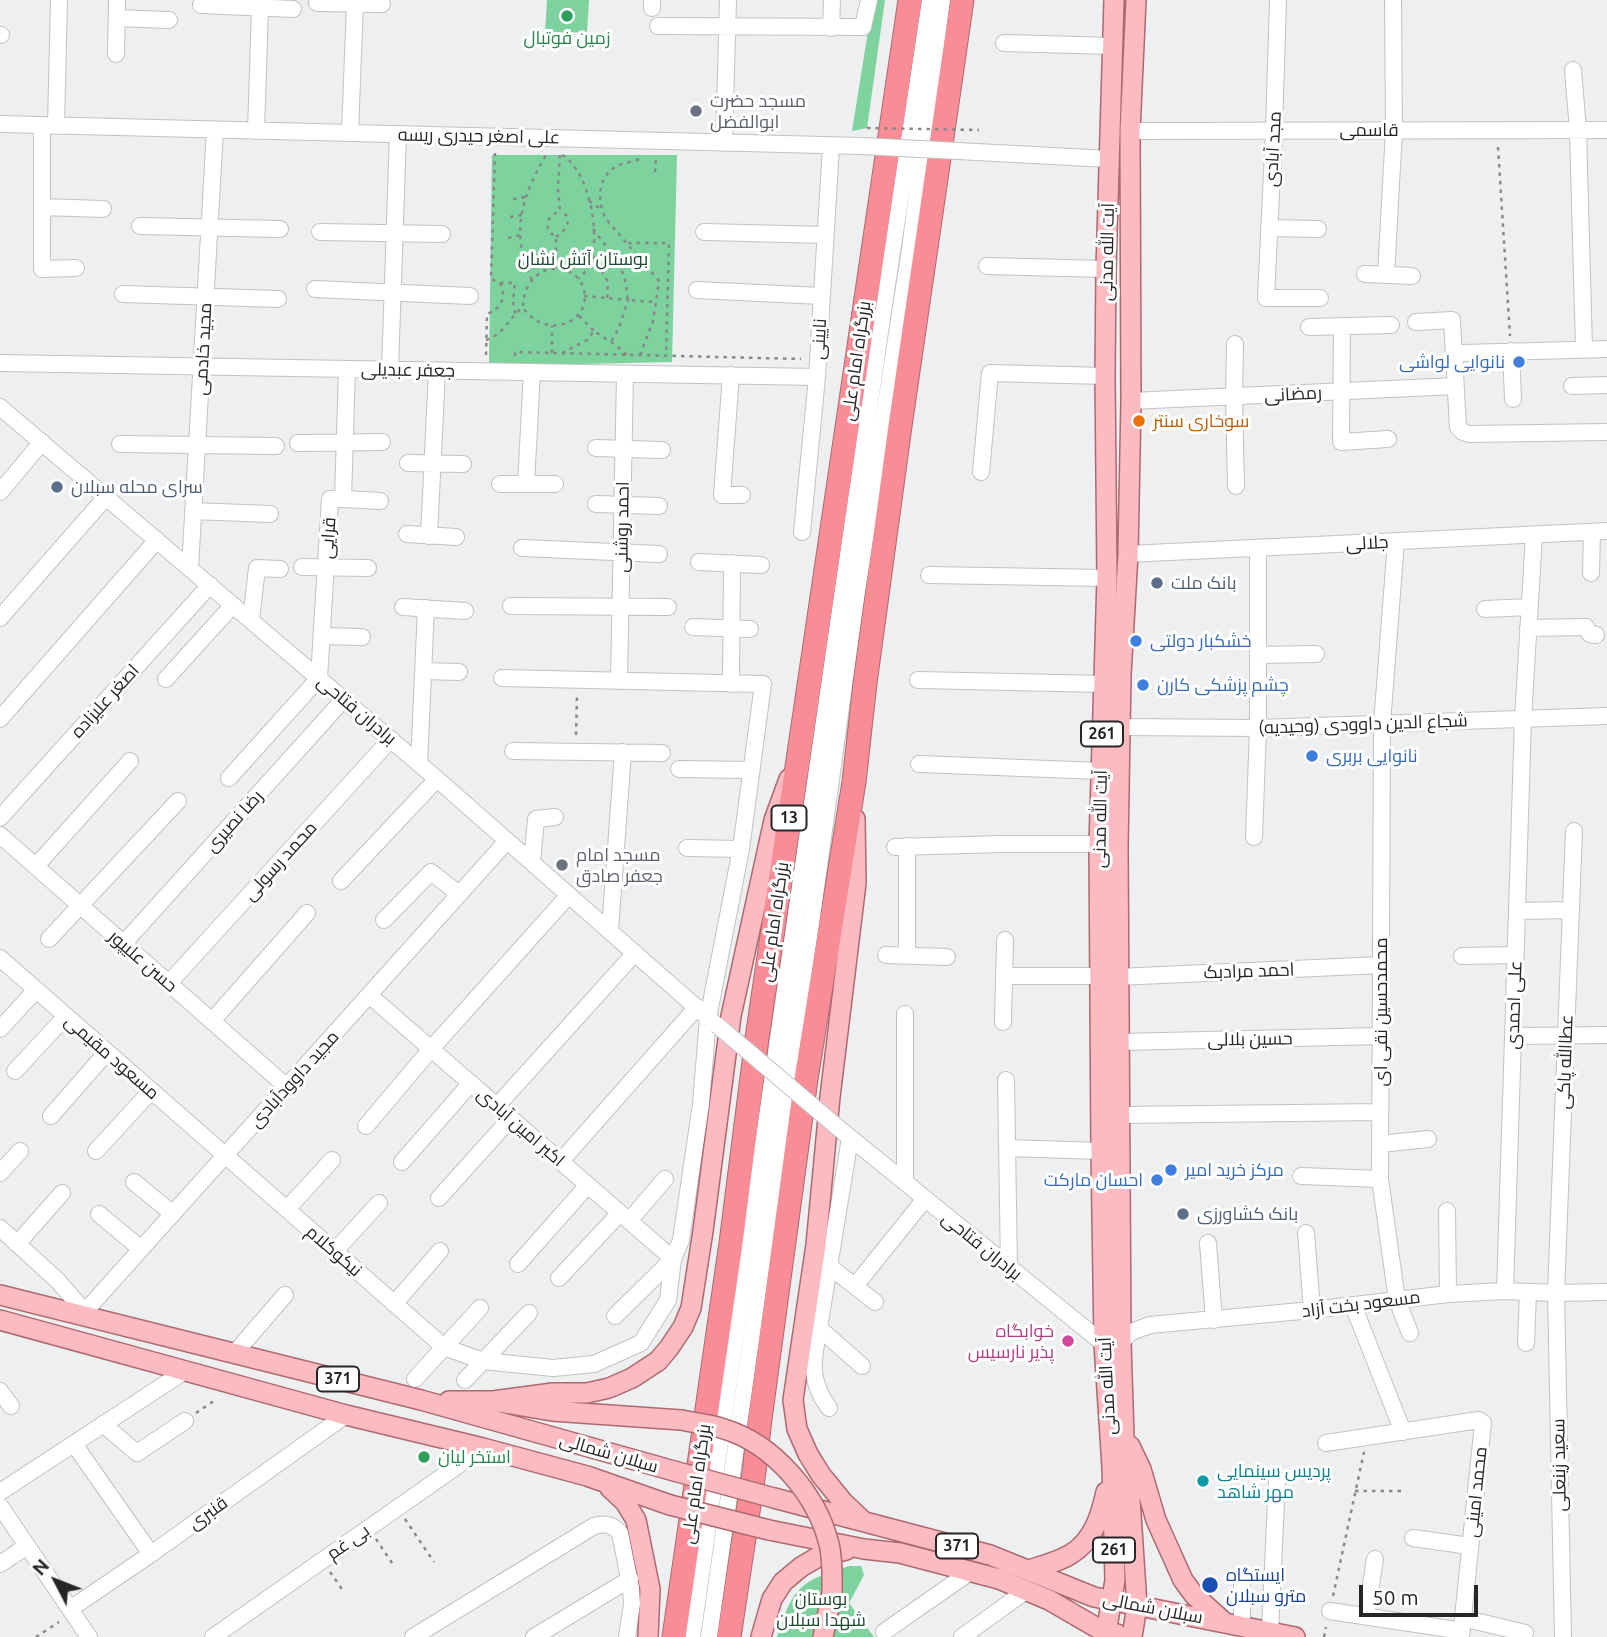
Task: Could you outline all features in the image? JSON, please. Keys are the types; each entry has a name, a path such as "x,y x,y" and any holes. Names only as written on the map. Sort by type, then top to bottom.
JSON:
{"highway":[{"name":"بزرگراه امام علی","path":"674,1637 732,1243 757,1038 798,752 910,0"},
{"path":"729,1637 754,1472 806,1079 854,782 869,656 962,0"}],"main road":[{"name":"آیت الله مدنی","path":"1104,1636 1115,1580 1113,1343 1120,1115 1119,1042 1109,976 1099,844 1107,578 1106,269 1114,0"},
{"name":"آیت الله مدنی","path":"1134,1636 1137,1605 1130,1499 1113,1343 1101,1151 1128,554 1130,131 1136,0"},
{"path":"1109,159 1130,160"},
{"path":"421,1400 493,1401 609,1388 632,1378 657,1360 683,1327 691,1308 703,1231 731,1016 774,820 798,752"},
{"path":"854,782 856,883 830,1097 816,1245 793,1400 797,1429 808,1454 843,1502 862,1520"},
{"name":"سبلان شمالی","path":"0,1295 421,1400 990,1555 1094,1597 1296,1637"},
{"path":"3,1324 20,1301"},
{"name":"سبلان شمالی","path":"3,1324 587,1476 670,1505 769,1530 864,1549 900,1553 999,1579 1049,1600 1104,1636"},
{"path":"493,1401 552,1411 681,1420 725,1429 751,1441 797,1480 812,1501 822,1522 830,1546 832,1564 832,1593 823,1637"},
{"path":"1124,1437 1135,1453 1156,1520 1183,1580 1194,1595 1234,1625"},
{"path":"1029,1570 1070,1555 1085,1542 1100,1516 1112,1467"},
{"path":"587,1476 610,1488 625,1502 636,1520 650,1589 648,1637"},
{"path":"761,1637 772,1599 783,1582 818,1557 864,1549"},
{"name":"371","path":"1104,1636 1134,1636"}],"street":[{"path":"60,0 42,207 42,269 76,268"},
{"path":"116,54 117,0"},
{"path":"724,143 728,0"},
{"path":"831,28 832,0"},
{"path":"658,26 863,27 869,0"},
{"path":"692,1637 930,0"},
{"path":"709,1637 813,917 856,598 910,249 942,0"},
{"name":"مجد آبادی","path":"1278,0 1266,298 1320,299"},
{"path":"1386,275 1394,130 1394,0"},
{"path":"317,3 382,4"},
{"path":"350,133 355,3"},
{"path":"201,5 293,9"},
{"path":"256,131 260,8"},
{"path":"117,18 169,20"},
{"path":"1004,43 1113,46"},
{"path":"1573,70 1578,130 1584,349"},
{"name":"علی اصغر حیدری ریسه","path":"0,124 862,146 1109,159"},
{"name":"مجید خادمی","path":"190,568 215,130"},
{"name":"قاسمی","path":"1130,131 1607,130"},
{"path":"390,370 398,134"},
{"name":"نایینی","path":"802,532 817,377 831,146"},
{"path":"42,207 103,209"},
{"path":"140,226 280,229"},
{"path":"1269,228 1318,229"},
{"path":"320,232 442,234"},
{"path":"704,232 825,235"},
{"path":"987,266 1106,269"},
{"path":"1366,274 1412,276"},
{"path":"315,289 470,296"},
{"path":"697,290 821,296"},
{"path":"124,294 278,299"},
{"path":"1416,322 1452,320 1458,427 1463,432 1607,432"},
{"path":"1309,327 1391,325"},
{"path":"1342,326 1341,442 1388,439"},
{"path":"1235,344 1236,486"},
{"path":"1455,358 1463,352 1607,349"},
{"path":"1511,352 1513,399"},
{"name":"جعفر عبدیلی","path":"0,363 817,377"},
{"name":"قرایی","path":"319,678 330,499 343,499 347,369"},
{"path":"429,536 437,370"},
{"path":"526,484 532,372"},
{"path":"981,472 990,373 1105,376"},
{"name":"احمد روشنی","path":"619,681 625,374"},
{"path":"731,375 722,495 742,495"},
{"path":"1572,386 1607,385"},
{"name":"رمضانی","path":"1130,401 1455,386"},
{"name":"برادران فتاحی","path":"0,407 419,763 707,1017 1009,1267 1113,1343"},
{"path":"0,492 42,442"},
{"path":"298,443 382,442"},
{"path":"120,444 276,446"},
{"path":"596,448 662,450"},
{"path":"408,463 463,464"},
{"path":"500,484 555,484"},
{"path":"0,618 106,497"},
{"path":"343,499 380,501"},
{"path":"596,504 659,506"},
{"path":"193,511 270,514"},
{"path":"1591,573 1599,531"},
{"name":"جلالی","path":"1128,554 1599,531"},
{"path":"407,534 456,537"},
{"name":"علی احمدی","path":"1505,1291 1523,719 1534,535"},
{"path":"0,719 157,540"},
{"name":"محمدحسین نقی ای","path":"1396,541 1382,724 1380,1180 1397,1300 1410,1333"},
{"path":"522,548 659,554"},
{"path":"1254,837 1258,728 1258,548"},
{"path":"699,562 761,565"},
{"path":"731,684 732,563"},
{"path":"302,567 368,568"},
{"path":"251,621 257,568 279,569"},
{"path":"929,575 1107,578"},
{"name":"اصغر علیزاده","path":"0,818 210,585"},
{"path":"166,679 233,605"},
{"path":"512,606 668,607"},
{"path":"403,607 465,611"},
{"path":"1485,609 1530,607"},
{"path":"419,763 425,608"},
{"path":"693,627 750,629"},
{"path":"1528,628 1586,627 1590,634 1596,635"},
{"path":"322,636 362,637"},
{"path":"1258,655 1316,654"},
{"path":"423,671 459,672"},
{"path":"229,778 319,678"},
{"path":"443,1347 483,1361 553,1368 594,1364 640,1343 668,1300 673,1259 681,1240 701,1104 707,1017 741,849 763,684 502,678"},
{"path":"918,680 1104,684"},
{"name":"رضا نصیری","path":"124,943 344,699"},
{"name":"شجاع الدین داوودی (وحیدیه)","path":"1120,727 1258,728 1607,716"},
{"name":"محمد رسولی","path":"169,983 391,739"},
{"path":"513,751 662,753"},
{"path":"610,930 623,752"},
{"path":"36,866 130,761"},
{"path":"919,764 1100,771"},
{"path":"679,769 751,771"},
{"path":"341,881 437,779"},
{"path":"50,939 178,801"},
{"path":"532,862 536,819 555,817"},
{"name":"عطاالله پاکی","path":"1556,1293 1574,831"},
{"name":"مجید داوودآبادی","path":"81,1316 507,841"},
{"name":"حسن علیپور","path":"3,843 36,866 287,1087"},
{"path":"907,955 901,847 1099,844"},
{"path":"687,848 741,849"},
{"path":"384,920 431,872 459,894"},
{"path":"366,1126 569,895"},
{"path":"1517,911 1570,910"},
{"path":"212,1021 307,913"},
{"path":"1003,1022 1006,940"},
{"path":"497,1106 635,953"},
{"path":"886,955 947,957"},
{"path":"1462,956 1515,955"},
{"name":"مسعود مقیمی","path":"0,958 225,1156"},
{"name":"احمد مرادبک","path":"1006,976 1109,976 1381,965"},
{"path":"0,1029 36,990"},
{"name":"اکبر امین آبادی","path":"369,995 673,1259"},
{"path":"905,1014 905,1182"},
{"path":"15,1071 66,1016"},
{"path":"561,1161 707,1017"},
{"path":"1513,1036 1607,1035"},
{"name":"حسین بلالی","path":"1119,1042 1381,1036"},
{"path":"51,1116 107,1052"},
{"path":"1006,1080 1009,1267"},
{"path":"402,1162 471,1083"},
{"path":"96,1151 151,1091"},
{"path":"1120,1115 1380,1112"},
{"path":"439,1198 511,1118"},
{"path":"829,1408 821,1397 814,1378 813,1360 851,1138"},
{"path":"1380,1143 1428,1139"},
{"path":"1007,1148 1101,1151"},
{"path":"0,1173 20,1151"},
{"name":"نیکوکلام","path":"225,1156 443,1347"},
{"path":"287,1209 332,1160"},
{"path":"1301,1176 1380,1180"},
{"path":"559,1278 665,1179"},
{"path":"134,1182 173,1214"},
{"path":"518,1264 588,1185"},
{"path":"17,1244 62,1193"},
{"path":"855,1286 925,1199"},
{"path":"335,1251 379,1203"},
{"path":"1447,1210 1448,1294"},
{"path":"99,1214 141,1249"},
{"path":"0,1228 58,1281 77,1303 81,1316"},
{"path":"1306,1233 1312,1310"},
{"path":"1208,1243 1214,1320"},
{"path":"394,1304 440,1251"},
{"path":"615,1316 673,1259"},
{"path":"829,1266 876,1302"},
{"name":"مسعود بخت آزاد","path":"1113,1343 1150,1325 1448,1294 1505,1291 1607,1292"},
{"path":"1526,1343 1528,1292"},
{"name":"سعید زینعلی","path":"1556,1293 1563,1637"},
{"path":"234,1354 285,1295"},
{"path":"1353,1305 1402,1432"},
{"path":"415,1379 480,1308"},
{"path":"465,1380 529,1313"},
{"path":"819,1328 862,1366"},
{"path":"0,1492 186,1371"},
{"path":"0,1391 11,1406"},
{"name":"قنبری","path":"71,1611 346,1415"},
{"name":"محمد امینی","path":"1326,1443 1479,1420 1483,1423 1462,1629"},
{"path":"103,1424 137,1453 185,1421"},
{"path":"74,1444 151,1554"},
{"name":"بی غم","path":"213,1637 483,1448"},
{"path":"1270,1632 1277,1479"},
{"path":"0,1506 89,1637"},
{"path":"413,1637 594,1526 604,1523 620,1533 630,1579 632,1604 627,1637"},
{"path":"1413,1538 1470,1546"},
{"path":"0,1564 27,1545"},
{"path":"1366,1616 1375,1559"},
{"path":"884,1632 970,1572"},
{"path":"534,1637 630,1579"},
{"path":"1234,1625 1242,1579"},
{"path":"962,1637 1027,1590"},
{"path":"1329,1611 1462,1629 1525,1633"}],"path":[{"path":"867,128 979,130"},
{"path":"1497,130 1511,352"},
{"path":"486,340 502,332 514,314 515,283 500,283 491,279 495,150"},
{"path":"556,237 566,229 568,222 567,216 560,211 560,154"},
{"path":"532,280 522,257 520,235 525,197 546,155 560,154 578,171 586,187 593,215 589,265 579,279"},
{"path":"640,355 653,321 659,281 606,219 601,209 600,191 604,180 616,166 633,163 642,158"},
{"path":"656,158 656,172"},
{"path":"513,198 525,197"},
{"path":"589,201 601,209"},
{"path":"556,268 556,237 548,229 547,222 552,215 560,211"},
{"path":"510,217 522,215"},
{"path":"593,229 618,261 625,279 628,300 620,328 611,342"},
{"path":"508,238 520,235"},
{"path":"626,243 669,243 666,356"},
{"path":"591,255 608,282 607,298"},
{"path":"514,314 523,307 532,280 548,269 571,272 579,279 584,290 580,312 567,323 543,325 527,314 523,307"},
{"path":"485,371 487,314 502,303 500,283"},
{"path":"584,296 656,302"},
{"path":"578,315 594,331 627,355"},
{"path":"552,326 552,353"},
{"path":"561,353 587,340 594,331"},
{"path":"516,361 515,352 817,359"},
{"path":"575,752 577,680"},
{"path":"185,1421 237,1386"},
{"path":"1324,1637 1367,1437"},
{"path":"1354,1491 1402,1491"},
{"path":"398,1508 435,1562"},
{"path":"369,1528 392,1563"},
{"path":"323,1560 344,1592"},
{"path":"36,1637 71,1611"}],"green space":[{"name":"زمین فوتبال","path":"547,0 589,0 587,32 545,33"},
{"path":"873,0 885,0 867,128 852,131"},
{"name":"بوستان آتش نشان","path":"492,155 677,155 672,362 489,366"},
{"name":"بوستان شهدا سبلان","path":"849,1566 861,1566 864,1575 849,1603 874,1637 777,1637 788,1607 801,1588 819,1576"}],"place":[{"name":"زمین فوتبال","path":"567,16"},
{"name":"مسجد حضرت ابوالفضل","path":"696,111"},
{"name":"نانوایی لواشی","path":"1519,362"},
{"name":"سوخاری سنتر","path":"1139,421"},
{"name":"سرای محله سبلان","path":"57,487"},
{"name":"بانک ملت","path":"1157,583"},
{"name":"خشکبار دولتی","path":"1136,641"},
{"name":"چشم پزشکی کارن","path":"1143,685"},
{"name":"نانوایی بربری","path":"1312,756"},
{"name":"مسجد امام جعفر صادق","path":"562,865"},
{"name":"مرکز خرید امیر","path":"1171,1170"},
{"name":"احسان مارکت","path":"1157,1180"},
{"name":"بانک کشاورزی","path":"1183,1214"},
{"name":"خوابگاه پذیر نارسیس","path":"1068,1341"},
{"name":"استخر لیان","path":"424,1457"},
{"name":"پردیس سینمایی مهر شاهد","path":"1203,1481"},
{"name":"ایستگاه مترو سبلان","path":"1210,1585"}]}
